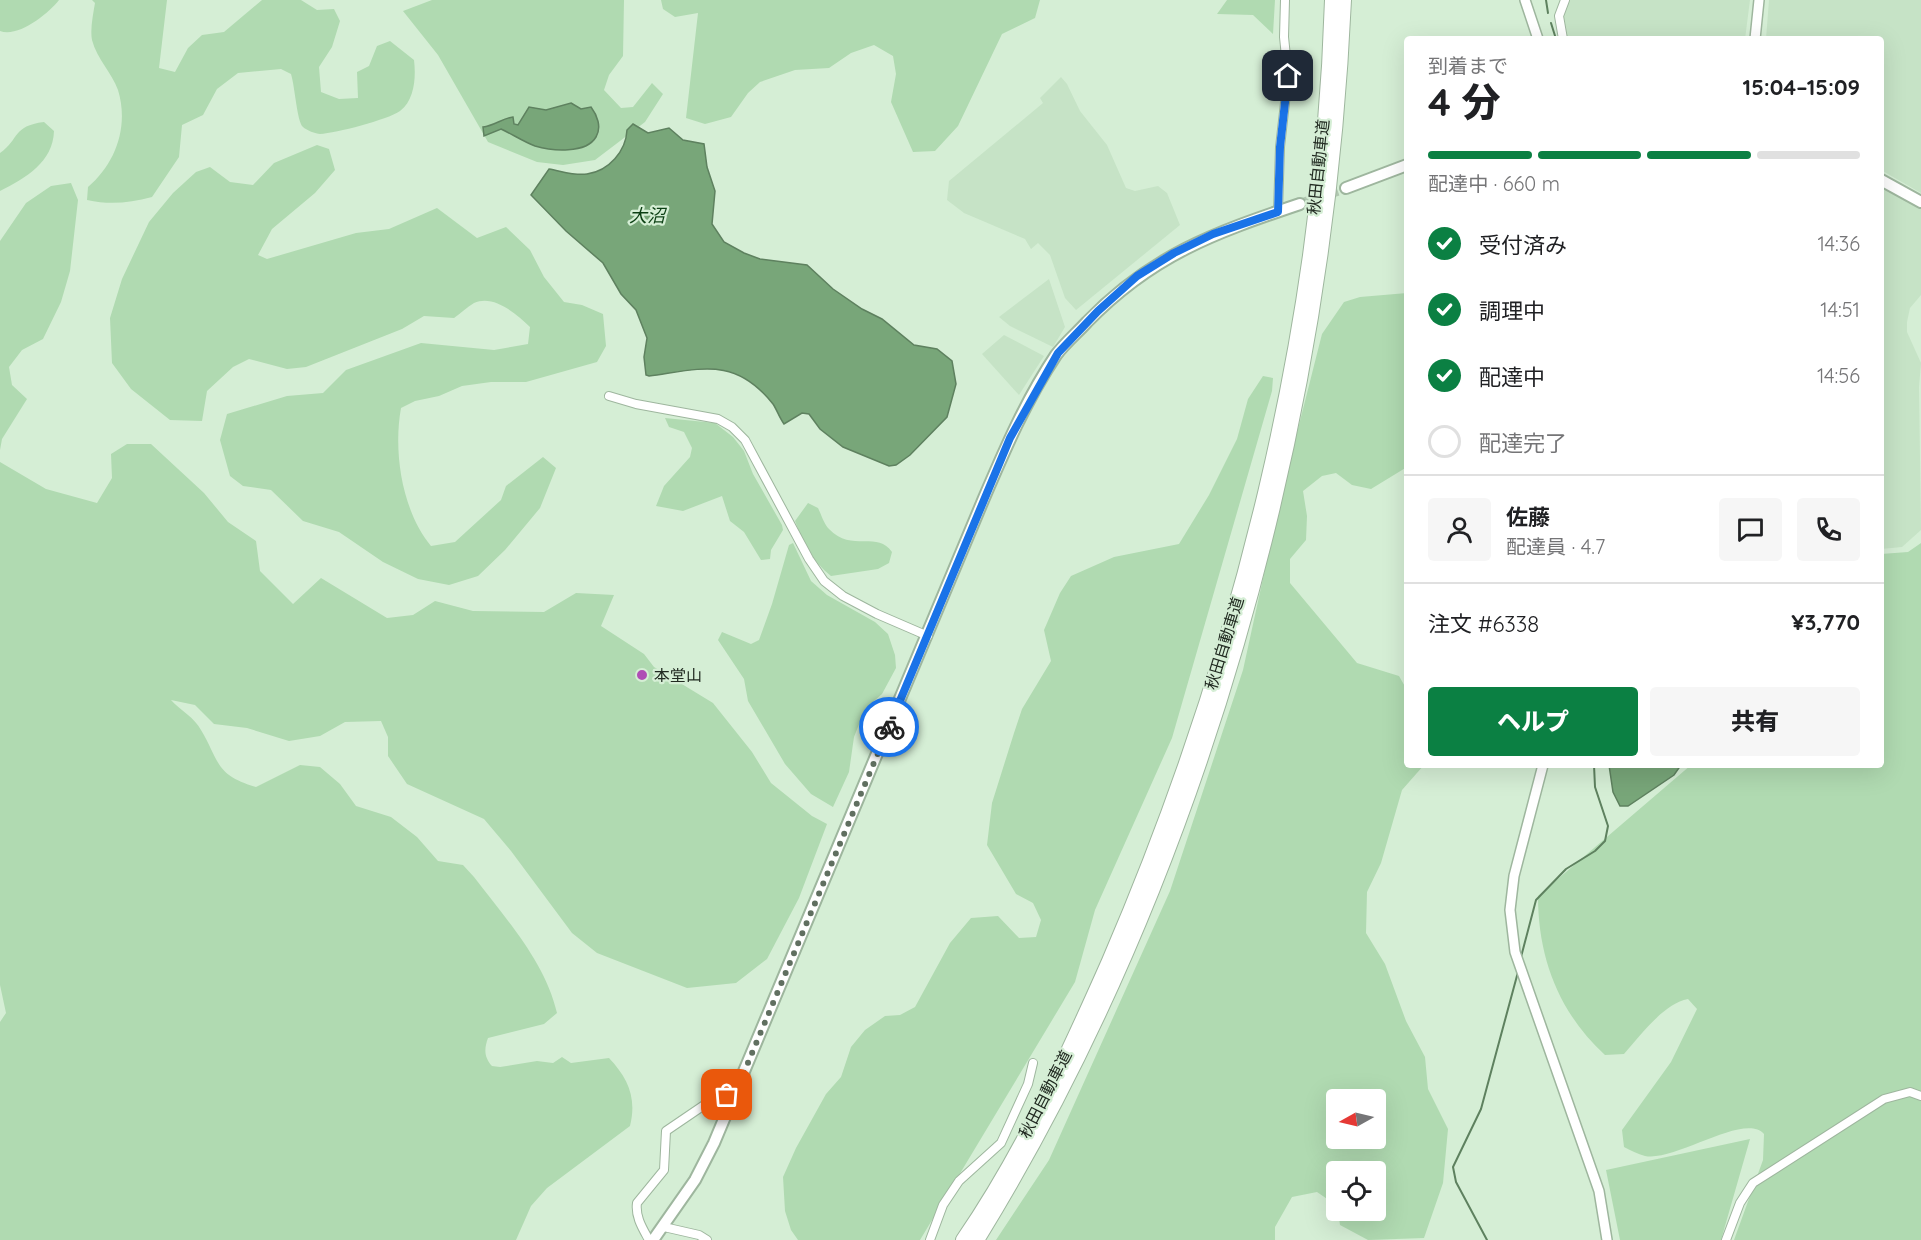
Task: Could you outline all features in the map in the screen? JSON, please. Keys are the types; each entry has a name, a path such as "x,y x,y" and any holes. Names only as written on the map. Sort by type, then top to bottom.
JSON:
{"highway":[{"name":"秋田自動車道","path":"963,1240 1014,1156 1090,1004 1157,841 1215,674 1258,515 1293,349 1314,210 1332,0"},
{"name":"秋田自動車道","path":"977,1240 1064,1085 1131,940 1199,760 1226,678 1270,516 1303,361 1326,211 1344,0"}],"main road":[{"path":"1346,188 1404,166"},
{"path":"1884,182 1921,201"},
{"path":"651,1240 664,1227 714,1143 1010,438 1058,353 1098,311 1137,276 1174,253 1213,234 1300,204"}],"street":[{"path":"1278,212 1280,147 1288,76 1284,37 1285,0"},
{"path":"1525,0 1537,36"},
{"path":"1562,36 1559,16 1565,0"},
{"path":"1755,36 1759,0"},
{"path":"609,396 636,404 718,419 732,427 745,440 808,558 824,581 843,596 927,636"},
{"path":"1543,768 1514,876 1510,909 1517,958 1599,1191 1607,1240"},
{"path":"930,1240 944,1205 959,1181 1001,1143 1028,1084 1033,1063"},
{"path":"1726,1240 1740,1203 1753,1183 1884,1099 1910,1092 1921,1096"},
{"path":"651,1240 636,1210 641,1196 664,1170 666,1131 716,1097 734,1096"},
{"path":"664,1227 699,1235 707,1240"}],"shaded area":[{"path":"0,0 59,0 48,12 24,28 7,32 0,31"},
{"path":"92,0 167,0 159,68 175,72 188,48 202,35 224,32 262,0 301,0 317,10 334,9 340,21 332,47 319,67 321,92 339,99 358,98 357,72 369,66 377,46 390,41 414,60 412,94 405,106 393,115 349,129 318,134 301,124 291,74 281,69 238,73 217,89 203,115 182,125 179,157 152,197 119,203 87,200 88,187 106,167 113,155 118,143 122,117 118,90 92,40 95,3"},
{"path":"432,0 624,0 623,56 609,75 604,90 621,108 633,107 652,83 663,94 645,122 595,160 563,165 537,162 488,142 438,55 403,11"},
{"path":"661,0 1040,0 1035,18 1002,34 958,126 935,151 913,152 891,102 896,74 893,56 874,45 851,53 829,68 795,70 760,82 748,93 731,117 705,124 686,118 698,13 675,17 663,9"},
{"path":"1227,0 1275,0 1273,34 1253,15 1217,14"},
{"path":"1568,0 1750,0 1745,36 1565,36 1562,18"},
{"path":"1769,0 1921,0 1921,193 1884,172 1884,36 1766,36"},
{"path":"1061,77 1067,84 1080,111 1107,145 1126,188 1135,191 1158,186 1167,193 1180,225 1076,310 1065,298 1050,255 1038,243 1031,249 1025,239 964,213 947,200 949,181 1043,103 1040,98"},
{"path":"44,122 54,131 49,152 36,168 0,191 0,153 21,130"},
{"path":"317,145 329,149 335,170 315,193 272,229 258,255 267,259 356,233 389,229 437,208 477,238 506,227 530,250 544,277 564,302 582,305 603,314 606,346 597,362 526,382 491,382 462,386 439,396 415,401 401,408 398,443 402,480 413,516 431,546 455,542 501,500 506,486 543,457 556,468 540,508 505,550 478,576 449,585 418,579 383,562 339,532 303,521 271,490 243,486 230,476 220,440 227,414 287,396 323,393 346,370 421,343 494,350 528,344 530,327 504,307 497,303 482,301 474,303 454,318 424,316 402,329 306,367 287,369 249,359 233,367 207,391 202,421 170,420 131,389 112,363 110,318 122,279 149,222 173,193 196,172 210,167 230,182 253,185 274,163"},
{"path":"71,183 78,200 70,271 61,302 43,339 22,350 9,367 12,385 27,399 2,439 0,450 0,241 26,203 51,186"},
{"path":"1884,189 1921,208 1921,295 1910,308 1907,332 1921,363 1919,387 1921,530 1902,547 1884,549"},
{"path":"1049,279 1065,327 1053,347 1010,326 999,317"},
{"path":"1404,293 1404,469 1371,489 1352,485 1336,473 1322,476 1303,491 1307,516 1306,540 1290,559 1290,583 1357,663 1399,676 1404,685 1404,768 1421,768 1402,790 1381,863 1367,892 1366,933 1385,964 1406,1021 1425,1057 1428,1089 1448,1129 1443,1183 1424,1238 1368,1240 1340,1225 1339,1221 1386,1221 1386,1161 1326,1161 1326,1198 1317,1192 1292,1197 1275,1227 1275,1240 996,1240 1049,1160 1170,891 1243,670 1281,496 1322,334 1344,302 1360,297"},
{"path":"1004,335 1044,356 1019,395 982,354"},
{"path":"1263,376 1273,378 1272,391 1172,738 1095,910 1075,982 920,1240 798,1240 791,1230 785,1211 783,1177 826,1094 841,1077 851,1047 865,1030 885,1016 900,1015 915,1007 950,943 971,918 998,916 1019,938 1036,937 1041,920 1033,903 1016,894 987,845 992,803 1022,709 1051,661 1044,630 1060,593 1071,576 1114,557 1179,544 1209,495 1237,439 1248,399"},
{"path":"665,418 715,423 733,437 744,451 753,474 782,525 783,530 771,550 770,559 761,560 744,532 730,521 722,496 683,511 656,506 664,486 690,457 692,448 684,432 669,427"},
{"path":"127,444 151,444 204,493 228,522 256,541 260,571 293,604 321,578 387,618 413,615 435,601 473,611 544,612 576,593 614,595 601,626 644,654 654,667 713,703 752,752 771,783 812,816 827,824 799,898 767,959 736,983 687,988 597,953 572,933 511,851 484,819 407,784 388,756 388,737 381,721 345,722 320,736 289,741 247,728 214,724 195,705 171,700 198,726 220,766 233,778 256,787 300,765 320,767 340,784 356,806 391,817 417,837 438,861 463,865 474,877 534,958 557,1013 544,1024 488,1038 485,1053 492,1066 500,1067 537,1061 553,1063 562,1057 571,1063 609,1058 621,1073 631,1097 630,1126 547,1188 531,1206 516,1240 0,1240 0,1022 6,1013 0,985 0,462 46,489 97,503 112,478 111,454"},
{"path":"808,503 818,508 827,527 838,536 846,540 879,542 886,546 892,552 889,563 878,569 831,576 809,551 795,521"},
{"path":"793,543 811,581 827,595 875,622 888,634 895,655 896,668 882,694 865,709 854,737 849,772 833,807 811,794 785,764 748,701 744,679 718,640 722,632 751,644 759,640 789,545"},
{"path":"1921,543 1921,1240 1734,1240 1763,1160 1764,1134 1754,1129 1741,1129 1658,1156 1645,1156 1624,1147 1622,1130 1671,1062 1697,1009 1688,999 1679,1002 1661,1014 1624,1054 1605,1055 1575,1021 1554,983 1542,941 1538,896 1687,768 1884,768 1884,554 1908,552"},
{"path":"1750,1139 1721,1240 1620,1240 1606,1170"}],"water":[{"path":"571,103 581,109 591,107 597,117 598,133 585,146 568,150 542,148 501,129 484,136 483,127 506,119 513,117 514,124 518,125 529,107 546,110"},
{"name":"大沼","path":"633,124 648,133 669,128 683,140 704,144 707,167 715,191 712,224 724,242 760,259 807,265 833,289 862,309 882,319 914,345 937,349 952,361 956,384 947,417 910,455 896,465 889,466 843,447 820,429 809,414 802,413 784,424 773,404 759,389 745,378 731,372 701,369 646,375 644,357 647,338 636,310 621,294 603,263 566,231 531,195 549,169 582,174 602,169 620,152 627,130"},
{"path":"1609,768 1679,768 1674,775 1628,806 1620,806 1613,792"}],"waterway":[{"path":"1546,0 1548,13"},
{"path":"1551,23 1555,36"},
{"path":"1521,957 1536,900 1566,869 1595,851 1605,841 1608,826 1595,787 1594,768"},
{"path":"1487,1240 1456,1182 1453,1167 1481,1109 1518,972"}],"tunnel":[{"path":"1300,204 1346,188"}],"way so far":[{"path":"727,1095 734,1096 803,927 845,835 889,727"}],"place":[{"name":"本堂山","path":"642,675"}],"route":[{"path":"889,727 1010,438 1035,390 1058,353 1098,311 1137,276 1174,253 1213,234 1278,212 1280,147 1288,76"}]}
